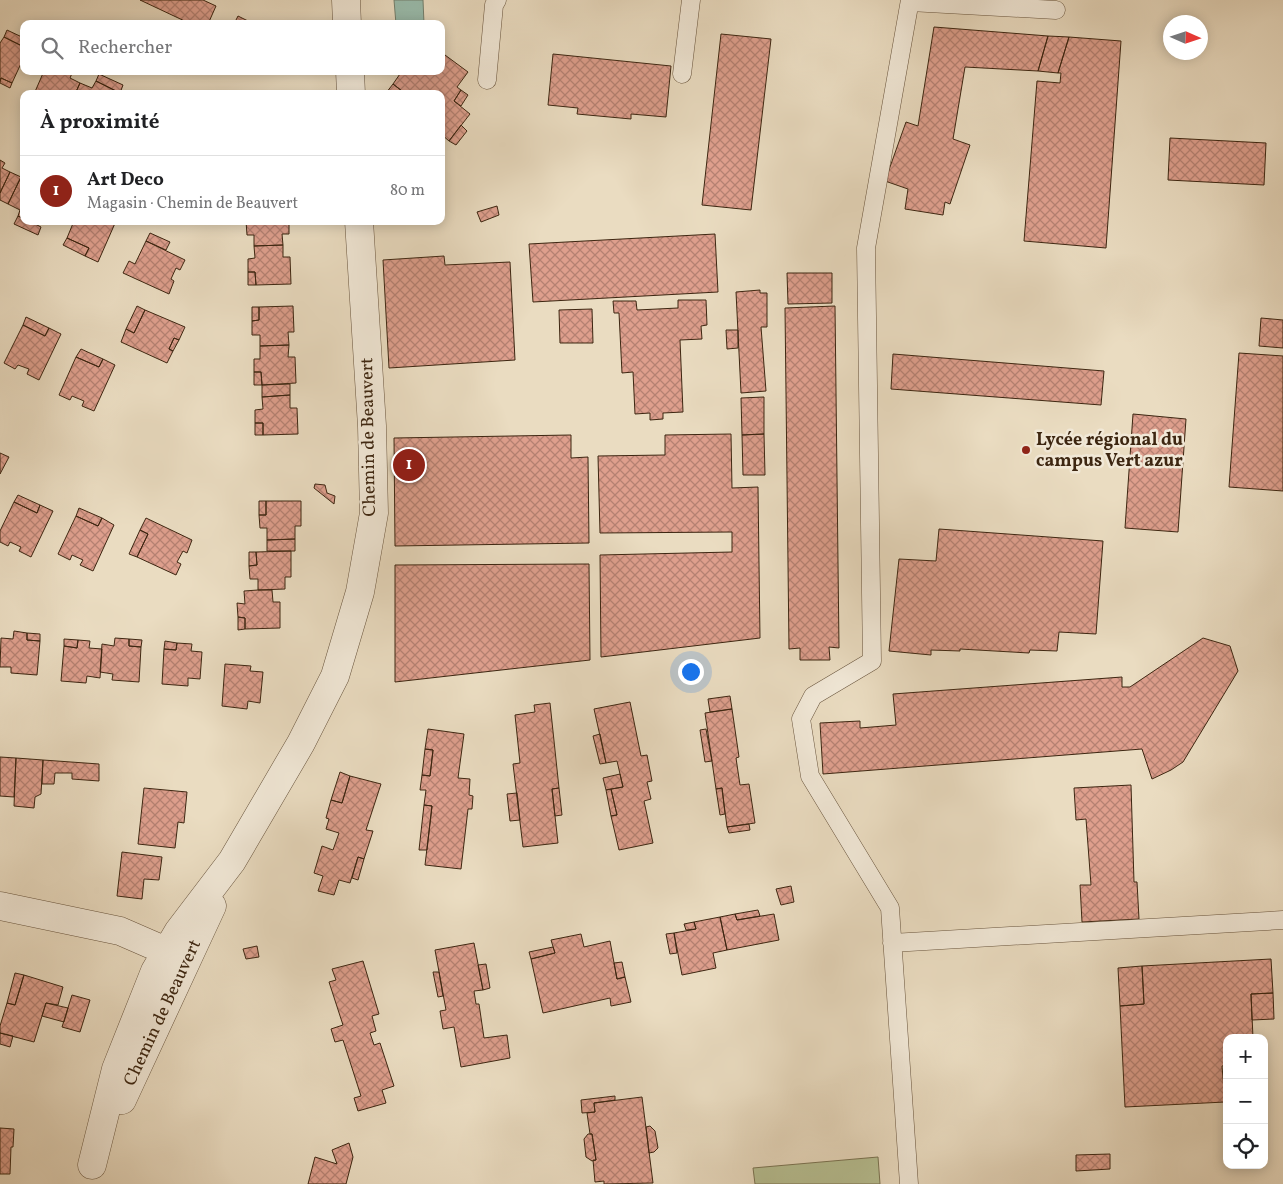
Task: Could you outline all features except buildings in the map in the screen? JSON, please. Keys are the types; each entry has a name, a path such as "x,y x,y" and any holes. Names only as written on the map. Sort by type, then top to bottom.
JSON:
{"street":[{"path":"346,0 347,20"},
{"path":"350,75 351,90"},
{"name":"Chemin de Beauvert","path":"89,1174 232,861 301,743 335,676 360,592 374,513 372,426 359,225"},
{"name":"Chemin de Beauvert","path":"89,1174 116,1069 155,971 178,932 232,861"},
{"path":"0,906 120,931 166,951"}],"lane":[{"path":"487,80 494,5 497,0"},
{"path":"682,74 691,0"},
{"path":"909,1184 890,908 810,776 801,719 813,696 872,661 866,248 910,1 1056,10"},
{"path":"892,943 1283,920"}],"shaded area":[{"path":"394,0 423,0 424,20 396,20"},
{"path":"878,1157 880,1184 755,1184 753,1168"}],"place":[{"name":"Lycée régional du campus Vert azur","path":"1026,450"},
{"name":"Art Deco","path":"409,465"}]}
